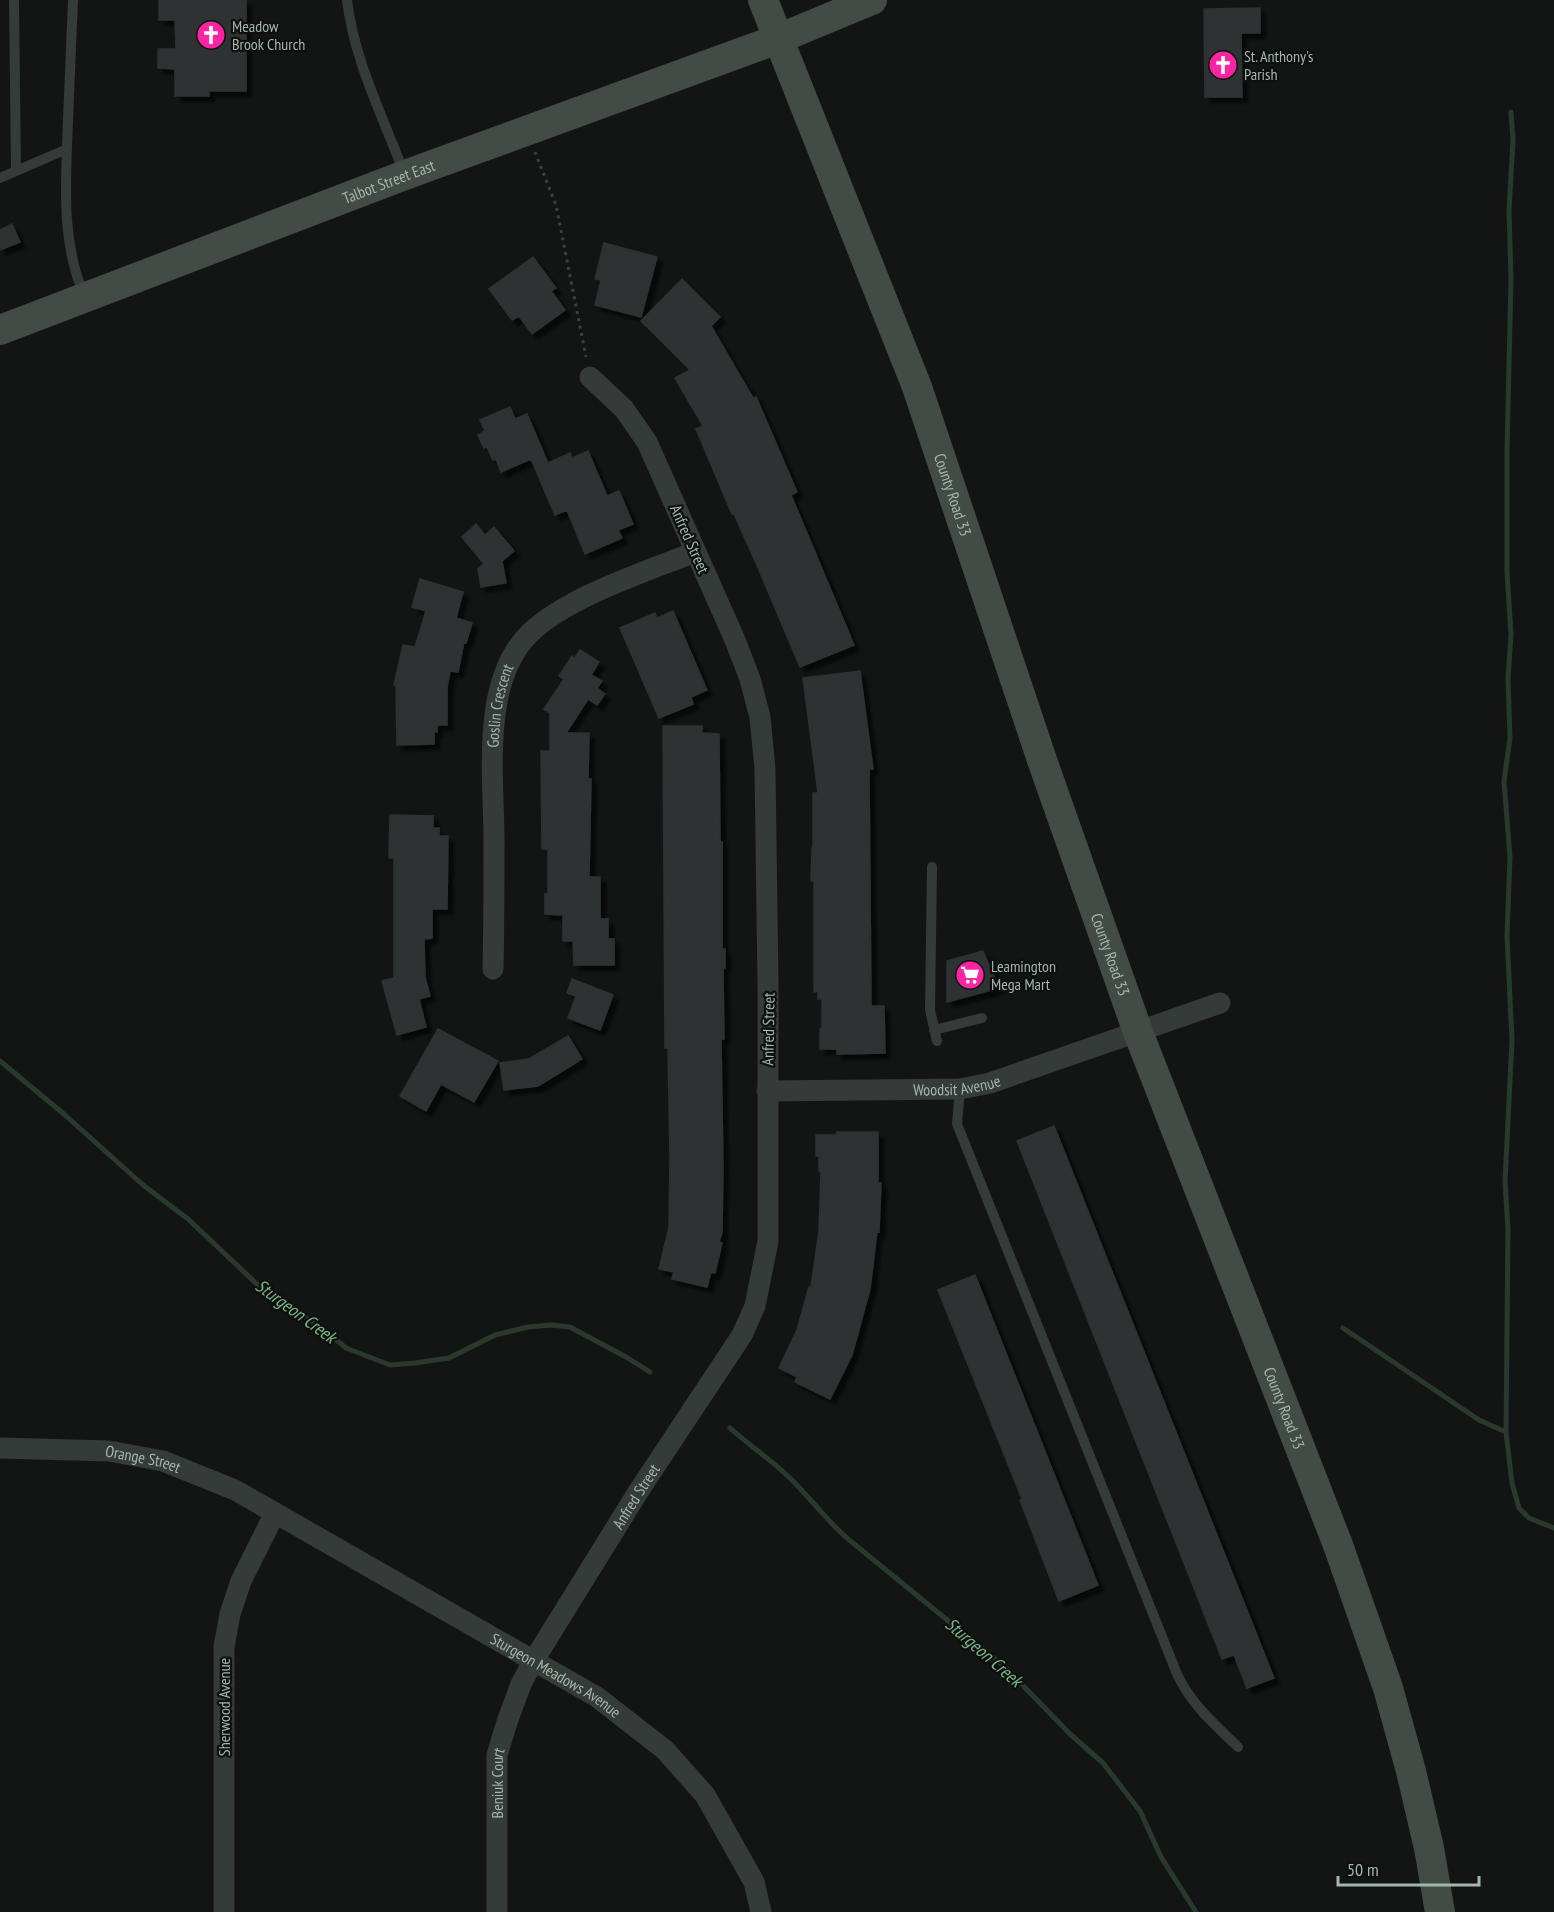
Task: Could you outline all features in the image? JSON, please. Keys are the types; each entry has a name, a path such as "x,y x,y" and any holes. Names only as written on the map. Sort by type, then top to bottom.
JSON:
{"main road":[{"name":"County Road 33","path":"763,0 917,387 1043,764 1138,1032 1338,1545 1380,1666 1411,1771 1429,1848 1440,1912"},
{"name":"Talbot Street East","path":"0,330 405,175 778,39 872,0"}],"street":[{"name":"Anfred Street","path":"534,1660 638,1492 742,1335 755,1306 768,1241 768,986 763,740 756,698 746,669 646,442 624,409 590,377"},
{"name":"Goslin Crescent","path":"494,969 493,742 498,699 507,665 523,640 556,613 608,587 695,552"},
{"name":"Woodsit Avenue","path":"767,1091 960,1089 990,1083 1220,1004"},
{"name":"Orange Street","path":"0,1448 109,1450 163,1461 235,1490 275,1514"},
{"name":"Sturgeon Meadows Avenue","path":"275,1514 597,1697 665,1750 705,1795 726,1830 754,1882 761,1912"},
{"name":"Sherwood Avenue","path":"224,1912 224,1647 230,1614 241,1581 275,1514"},
{"name":"Beniuk Court","path":"496,1912 497,1755 521,1684 534,1660"}],"lane":[{"path":"14,0 16,171"},
{"path":"73,0 66,201 69,248 76,276 86,297"},
{"path":"347,0 356,45 405,175"},
{"path":"0,178 67,149"},
{"path":"932,867 930,1010 936,1035 982,1018"},
{"path":"960,1089 957,1124 1185,1693 1238,1747"}],"path":[{"path":"526,131 556,205 590,377"}],"building":[{"name":"Meadow Brook Church","path":"159,0 246,0 246,91 209,91 209,96 175,96 175,69 158,68 158,49 176,49 175,20 159,20"},
{"name":"St. Anthony's Parish","path":"1260,8 1260,33 1241,33 1242,97 1205,97 1204,9"},
{"path":"12,224 20,242 0,250 0,230"},
{"path":"604,243 657,257 641,317 595,305 601,280 595,279"},
{"path":"533,257 556,288 551,291 565,310 532,334 519,316 512,320 489,289"},
{"path":"682,279 720,317 711,326 753,398 756,397 797,492 791,495 854,645 800,667 696,429 703,426 675,378 690,370 641,321"},
{"path":"510,407 515,419 527,414 548,463 570,453 572,458 588,451 607,496 619,491 633,524 618,530 622,538 585,554 567,510 555,515 531,459 501,472 496,459 493,460 487,447 484,448 478,435 485,431 480,420"},
{"path":"476,524 485,535 494,527 514,551 502,561 506,583 481,587 478,569 484,564 462,537"},
{"path":"420,579 463,592 456,618 472,623 466,643 464,642 458,672 450,671 447,687 447,725 437,725 437,732 434,732 434,744 397,745 396,685 394,685 403,645 415,647 426,611 412,607"},
{"path":"673,611 707,690 691,697 693,704 659,718 620,628 655,613 657,618"},
{"path":"580,650 599,662 591,675 602,681 597,688 605,694 597,705 588,699 566,733 589,733 588,779 591,779 589,877 600,877 600,919 608,919 608,939 614,939 614,965 574,965 573,941 563,941 563,915 545,914 545,894 548,894 548,849 542,849 541,751 550,751 550,713 544,709 564,679 559,676 572,656 574,659"},
{"path":"860,671 873,769 869,769 871,1006 884,1006 885,1053 837,1054 837,1049 820,1049 822,999 818,999 818,991 814,992 814,881 811,881 813,793 818,793 803,678"},
{"path":"663,726 702,726 702,733 719,734 722,949 725,949 724,1039 721,1039 723,1167 722,1233 719,1242 722,1243 715,1273 711,1272 707,1287 672,1279 674,1272 659,1269 669,1227 670,1158 668,1048 665,1048"},
{"path":"390,815 433,816 433,828 439,828 439,836 448,836 447,909 432,909 432,938 424,939 425,977 430,996 419,999 426,1027 397,1035 382,981 394,978 394,858 389,858"},
{"name":"Leamington Mega Mart","path":"983,951 999,988 947,1002 947,961"},
{"path":"572,979 613,995 600,1030 568,1018 576,996 567,993"},
{"path":"438,1029 498,1061 474,1102 441,1084 426,1111 400,1096"},
{"path":"568,1036 582,1059 538,1086 504,1090 500,1063 529,1059"},
{"path":"1054,1126 1274,1678 1247,1688 1234,1655 1222,1659 1017,1141"},
{"path":"837,1132 878,1132 878,1183 881,1183 879,1232 877,1231 870,1289 852,1355 830,1399 795,1382 797,1377 779,1368 797,1330 809,1287 811,1287 819,1231 821,1171 819,1171 819,1156 816,1156 816,1135 836,1135"},
{"path":"975,1275 1098,1585 1059,1601 1020,1500 1022,1499 938,1290"}],"waterway":[{"path":"1511,112 1513,140 1509,211 1511,279 1507,451 1507,572 1511,634 1508,679 1510,738 1504,781 1510,857 1507,936 1512,1040 1505,1182 1508,1229 1506,1432 1512,1483 1519,1508 1529,1518 1554,1528"},
{"name":"Sturgeon Creek","path":"0,1061 143,1185 188,1219 260,1287 322,1328 346,1348 390,1365 415,1363 449,1358 495,1335 528,1327 551,1325 570,1327 650,1372"},
{"path":"1343,1328 1479,1420 1506,1432"},
{"name":"Sturgeon Creek","path":"730,1428 785,1473 848,1539 1006,1668 1070,1734 1103,1763 1140,1811 1161,1857 1196,1912"}],"place":[{"name":"Meadow Brook Church","path":"211,35"},
{"name":"St. Anthony's Parish","path":"1223,65"},
{"name":"Leamington Mega Mart","path":"970,975"}]}
